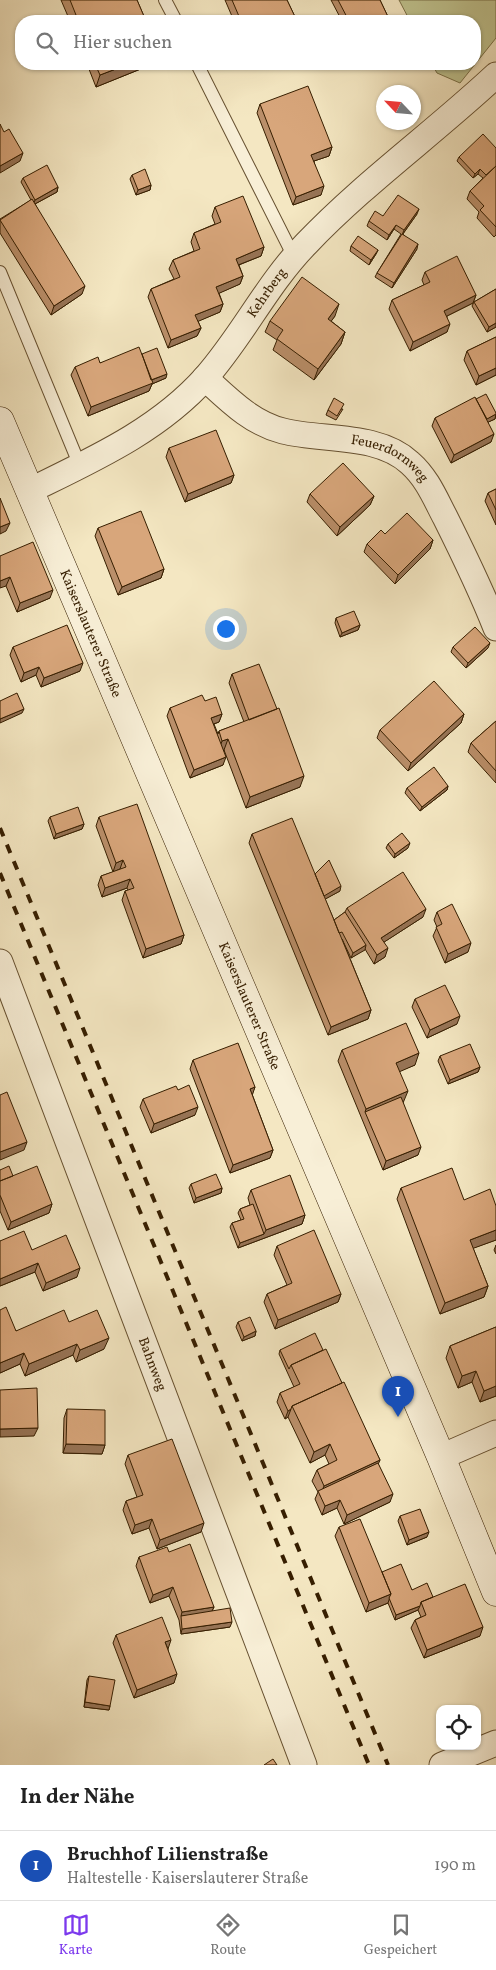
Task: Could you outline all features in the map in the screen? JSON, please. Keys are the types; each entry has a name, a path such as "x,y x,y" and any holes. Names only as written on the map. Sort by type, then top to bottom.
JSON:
{"main road":[{"name":"Kaiserslauterer Straße","path":"0,421 28,491 441,1457 496,1592"}],"street":[{"name":"Kehrberg","path":"28,491 107,453 148,428 175,407 206,378 276,278 294,257 346,206 496,75"},
{"name":"Feuerdornweg","path":"206,378 256,421 283,431 358,440 388,449 410,462 426,480 454,535 496,628"},
{"name":"Bahnweg","path":"0,962 304,1765"},
{"path":"441,1457 496,1433"},
{"path":"442,1765 496,1743"}],"lane":[{"path":"165,0 173,15"},
{"path":"200,70 294,257"},
{"path":"0,272 80,466"}],"green space":[{"path":"399,0 496,0 496,38 481,57 481,15 407,15"},
{"path":"435,70 470,70 460,83 437,73"}],"building":[{"path":"70,0 137,0 143,15 76,15"},
{"path":"232,0 287,0 294,15 238,15"},
{"path":"338,0 380,0 387,15 346,15"},
{"path":"98,70 113,70 100,75"},
{"path":"308,86 332,147 311,155 324,186 296,197 260,104"},
{"path":"0,124 4,132 9,129 23,153 0,166"},
{"path":"483,134 496,148 496,166 486,175 480,169 475,174 459,157"},
{"path":"47,165 58,187 35,200 23,178"},
{"path":"496,166 496,227 480,210 484,206 470,191"},
{"path":"145,169 151,185 138,190 132,175"},
{"path":"398,195 419,209 404,230 396,225 389,235 369,221 375,211 383,216"},
{"path":"243,196 264,247 236,259 243,276 216,287 223,304 195,315 201,328 171,340 151,289 180,277 173,260 200,249 194,233 221,222 215,207"},
{"path":"32,199 85,286 54,306 0,220"},
{"path":"402,234 418,244 394,283 377,273"},
{"path":"358,236 378,250 371,260 351,246"},
{"path":"457,256 476,295 444,311 450,324 413,342 392,300 430,282 425,272"},
{"path":"302,277 339,304 328,319 345,332 318,369 277,339 283,330 270,321"},
{"path":"496,289 496,323 489,327 474,302"},
{"path":"496,337 496,368 479,376 467,351"},
{"path":"139,347 153,383 91,407 75,367 98,357 100,363"},
{"path":"157,348 167,374 151,380 142,354"},
{"path":"486,394 496,413 487,419 476,399"},
{"path":"475,397 494,434 454,455 435,418"},
{"path":"334,398 344,404 337,416 328,410"},
{"path":"216,430 234,475 188,494 169,448"},
{"path":"343,463 374,496 340,527 310,494"},
{"path":"496,489 496,510 488,493"},
{"path":"0,498 10,523 0,527"},
{"path":"141,511 164,569 122,587 98,528"},
{"path":"407,513 433,540 398,575 367,544 381,530 385,534"},
{"path":"33,542 53,590 20,603 10,577 0,581 0,556"},
{"path":"354,611 360,625 342,633 336,618"},
{"path":"67,625 83,663 44,678 39,667 24,673 13,647"},
{"path":"475,627 490,643 468,663 453,647"},
{"path":"259,664 277,709 249,720 232,674"},
{"path":"434,681 464,714 411,763 380,730"},
{"path":"17,693 24,709 0,719 0,701"},
{"path":"202,695 205,701 216,697 222,714 211,718 226,757 194,770 170,708"},
{"path":"279,708 304,776 250,797 228,739 222,741 219,731"},
{"path":"496,721 496,771 471,743"},
{"path":"434,767 448,786 422,807 407,788"},
{"path":"137,804 184,935 146,949 125,891 134,888 130,879 105,888 101,876 126,867 123,860 116,863 99,817"},
{"path":"78,807 84,824 56,834 50,817"},
{"path":"292,818 371,1010 331,1027 252,834"},
{"path":"402,833 410,843 395,854 388,844"},
{"path":"329,860 341,886 324,896 315,874"},
{"path":"403,872 426,909 381,938 388,948 377,955 347,908"},
{"path":"452,904 471,943 448,954 436,927 442,924 437,912"},
{"path":"345,912 366,945 353,953 342,932 339,933 334,920"},
{"path":"445,985 460,1016 430,1030 415,999"},
{"path":"406,1023 419,1053 396,1063 408,1091 366,1109 342,1050"},
{"path":"238,1043 255,1087 250,1089 273,1150 233,1165 193,1060"},
{"path":"470,1044 480,1067 450,1080 440,1056"},
{"path":"189,1085 198,1107 154,1124 143,1099 176,1086 178,1090"},
{"path":"7,1092 27,1142 0,1152 0,1095"},
{"path":"401,1097 421,1147 386,1161 365,1112"},
{"path":"9,1166 13,1176 0,1181 0,1170"},
{"path":"37,1166 52,1204 11,1222 0,1195 0,1181"},
{"path":"452,1168 464,1200 490,1189 496,1206 496,1230 470,1240 488,1286 445,1303 401,1188"},
{"path":"216,1174 222,1188 196,1198 191,1184"},
{"path":"290,1175 305,1215 266,1230 251,1190"},
{"path":"253,1204 264,1234 240,1243 232,1223 244,1219 240,1209"},
{"path":"314,1230 341,1294 278,1320 267,1294 292,1283 277,1246"},
{"path":"24,1231 32,1250 66,1235 80,1268 46,1283 38,1263 0,1279 0,1241"},
{"path":"6,1307 16,1331 64,1310 69,1322 97,1310 109,1338 80,1350 77,1344 29,1364 24,1353 0,1363 0,1310"},
{"path":"250,1317 256,1331 244,1337 238,1322"},
{"path":"496,1327 496,1386 484,1391 476,1371 462,1376 450,1346"},
{"path":"315,1333 323,1350 291,1365 289,1369 280,1350"},
{"path":"326,1349 342,1383 292,1406 288,1411 280,1393 300,1384 291,1365"},
{"path":"344,1382 380,1460 324,1486 317,1470 337,1460 330,1444 314,1452 292,1406"},
{"path":"37,1388 38,1428 0,1429 0,1390"},
{"path":"67,1409 105,1410 105,1445 66,1444"},
{"path":"172,1439 204,1523 160,1540 152,1519 135,1525 126,1501 143,1495 128,1455"},
{"path":"378,1463 393,1494 347,1515 340,1500 325,1506 318,1491"},
{"path":"420,1509 429,1532 409,1540 400,1516"},
{"path":"360,1519 391,1594 369,1603 339,1527"},
{"path":"190,1544 214,1607 182,1612 173,1587 153,1595 139,1557 167,1547 169,1552"},
{"path":"401,1564 412,1590 427,1583 433,1597 421,1602 420,1606 396,1615 389,1598 391,1594 382,1572"},
{"path":"465,1584 483,1627 427,1650 415,1620 426,1615 421,1602"},
{"path":"230,1608 232,1622 182,1629 181,1616"},
{"path":"162,1617 171,1640 165,1642 177,1674 137,1690 116,1635"},
{"path":"89,1676 115,1680 110,1706 85,1702"},
{"path":"273,1759 277,1765 264,1765"}],"railway":[{"path":"0,828 388,1765"},
{"path":"0,873 369,1765"}],"place":[{"name":"Bruchhof Lilienstraße","path":"398,1417"}]}
